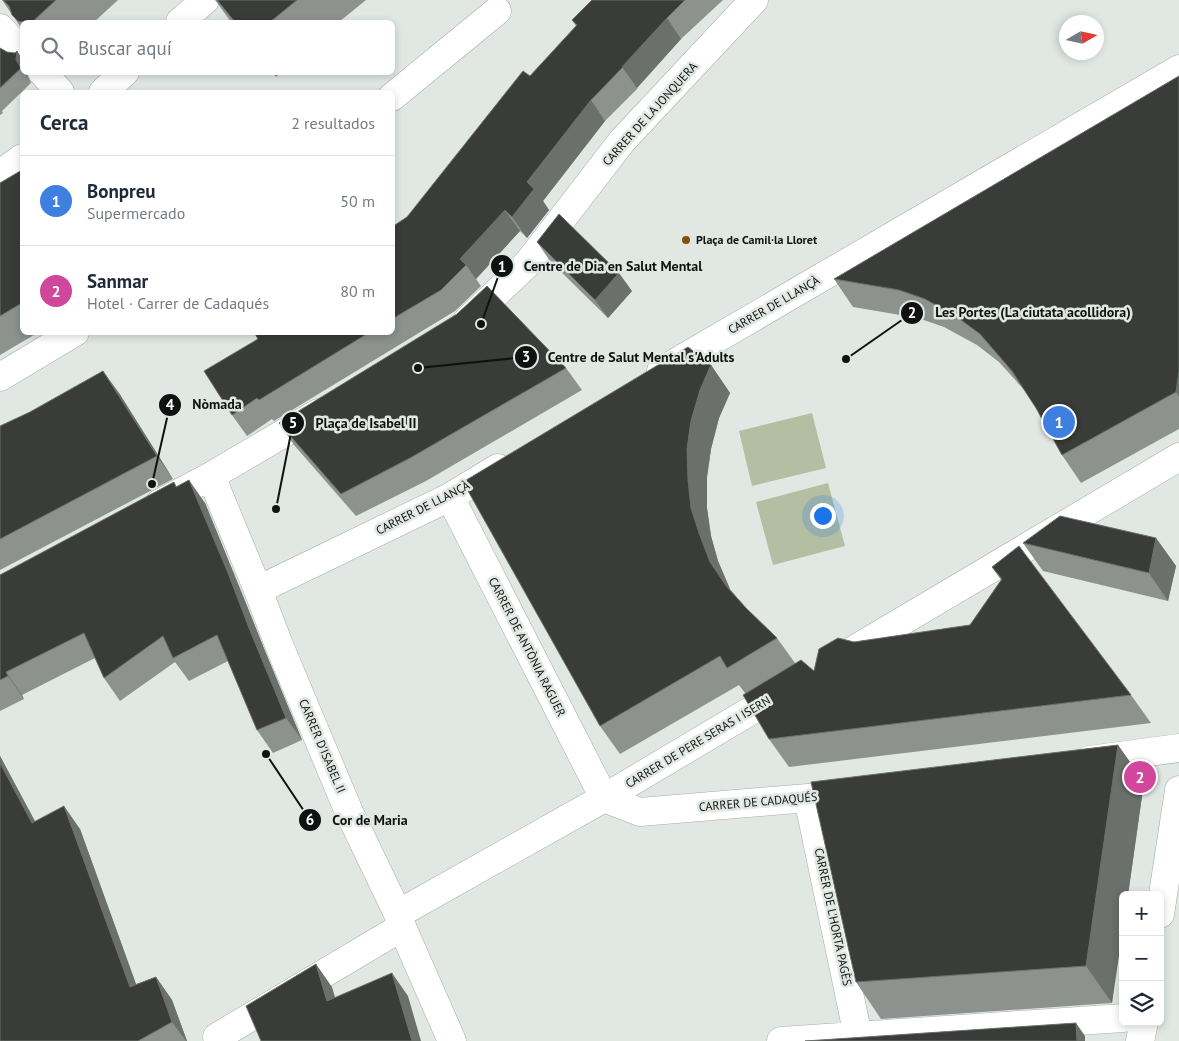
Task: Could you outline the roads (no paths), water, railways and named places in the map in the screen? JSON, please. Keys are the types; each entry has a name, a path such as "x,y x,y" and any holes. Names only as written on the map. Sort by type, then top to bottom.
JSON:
{"street":[{"path":"182,20 205,0"},
{"name":"CARRER DE LA JONQUERA","path":"449,333 466,323 528,263 622,141 754,0"},
{"path":"395,95 497,11"},
{"path":"0,28 20,50"},
{"name":"CARRER DE LLANÇÀ","path":"643,382 1179,69"},
{"path":"45,75 58,90"},
{"path":"105,90 122,75"},
{"path":"0,174 20,159"},
{"path":"0,377 70,335"},
{"path":"140,513 210,476 336,402"},
{"name":"CARRER DE LLANÇÀ","path":"258,590 450,497 517,457"},
{"name":"CARRER DE PERE SERAS I ISERN","path":"604,798 1179,457"},
{"name":"CARRER D'ISABEL II","path":"210,476 349,812 400,921 452,1041"},
{"name":"CARRER DE ANTÒNIA RAGUER","path":"450,497 604,798"},
{"path":"1062,764 1179,748"},
{"name":"CARRER DE CADAQUÉS","path":"604,798 640,812 808,798 876,789"},
{"path":"1164,891 1179,790"},
{"path":"218,1041 217,1037 400,921 604,798"},
{"name":"CARRER DE L'HORTA PAGÈS","path":"808,798 858,1036"},
{"path":"781,1041 1119,1018"},
{"path":"1140,1041 1143,1026"}],"place":[{"name":"Plaça de Camil·la Lloret","path":"686,240"},
{"name":"Centre de Dia en Salut Mental","path":"481,324"},
{"name":"Les Portes (La ciutata acollidora)","path":"846,359"},
{"name":"Centre de Salut Mental s'Adults","path":"418,368"},
{"name":"Bonpreu","path":"1059,422"},
{"name":"Nòmada","path":"152,484"},
{"name":"Plaça de Isabel II","path":"276,509"},
{"name":"Cor de Maria","path":"266,754"},
{"name":"Sanmar","path":"1140,777"}]}
